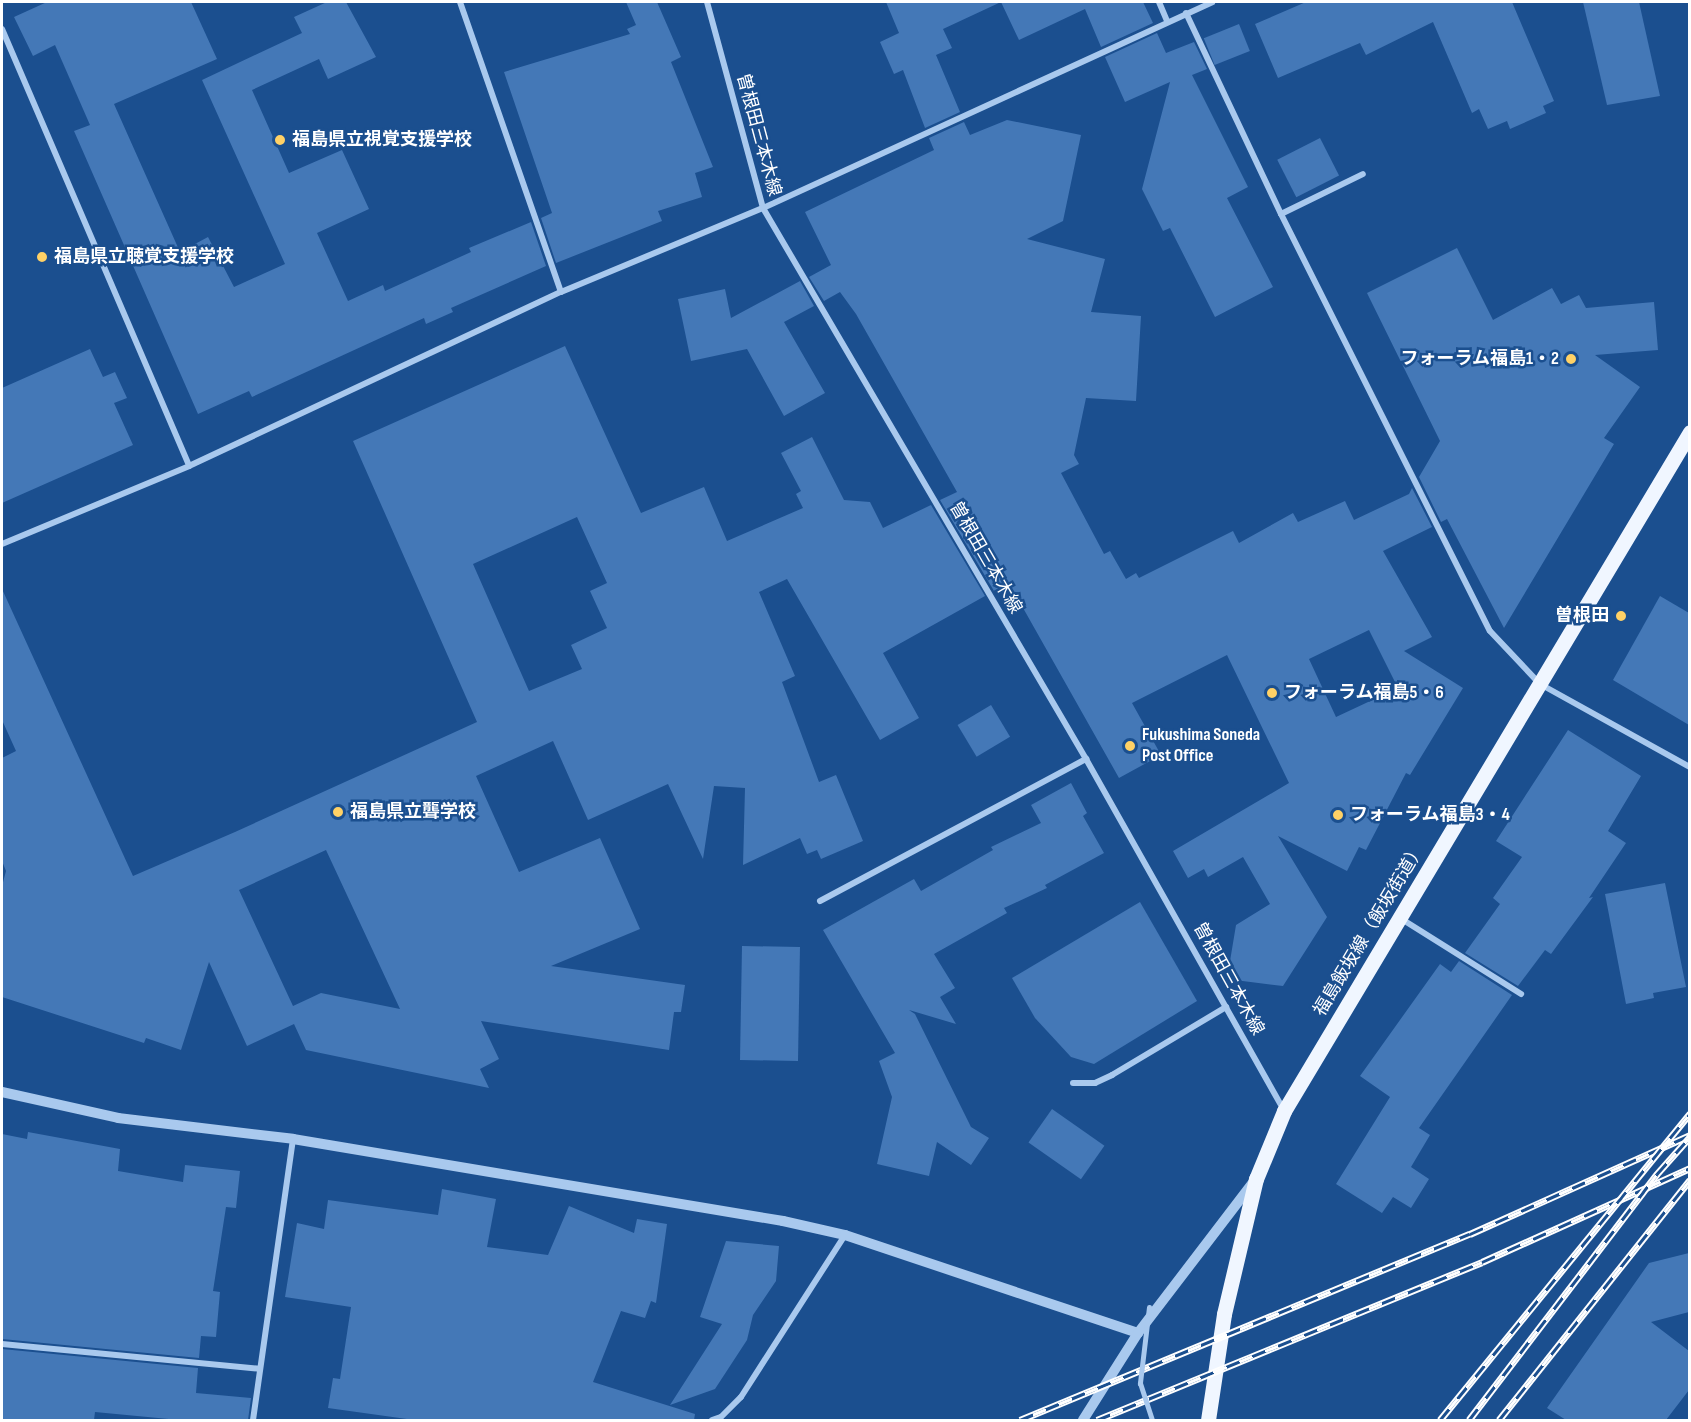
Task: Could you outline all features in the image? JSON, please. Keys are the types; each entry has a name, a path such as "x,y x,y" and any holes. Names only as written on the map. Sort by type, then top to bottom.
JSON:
{"main road":[{"name":"福島飯坂線（飯坂街道）","path":"1208,1420 1224,1314 1256,1179 1284,1111 1689,432"}],"street":[{"path":"460,2 561,292"},
{"name":"曽根田三本木線","path":"706,2 763,208 1086,759 1284,1111"},
{"path":"1159,2 1167,21"},
{"path":"2,543 189,466 561,292 763,208 1212,2"},
{"path":"1186,13 1281,214 1470,597 1490,631 1540,684 1689,767"},
{"path":"2,29 189,466"},
{"path":"1281,214 1364,174"},
{"path":"820,901 1086,759"},
{"path":"1400,918 1521,994"},
{"path":"1073,1083 1095,1083 1112,1075 1226,1007"},
{"path":"2,1092 118,1118 293,1139 783,1221 845,1235 1138,1333"},
{"path":"253,1420 293,1139"},
{"path":"1083,1420 1138,1333 1256,1179"},
{"path":"712,1420 721,1417 741,1397 845,1235"},
{"path":"1149,1307 1140,1383 1152,1420"},
{"path":"2,1344 260,1369"}],"building":[{"path":"47,2 191,2 217,59 114,104 180,252 208,237 234,287 285,264 202,80 302,33 294,17 327,2 346,2 376,57 328,79 319,59 252,90 289,173 342,150 369,209 317,233 348,301 383,285 385,291 471,252 469,248 531,222 546,266 451,308 453,312 426,324 424,318 252,397 249,391 198,414 74,131 90,125 55,45 33,56 14,17"},
{"path":"626,2 657,2 681,57 671,62 713,167 695,173 702,197 658,211 662,221 556,263 541,218 552,213 504,72 630,34 627,29 636,25"},
{"path":"886,2 1001,2 943,29 952,48 936,55 960,112 925,128 903,70 894,74 880,42 899,33"},
{"path":"1001,2 1143,2 1153,23 1101,47 1085,9 1019,40"},
{"path":"1306,2 1512,2 1554,101 1543,106 1546,113 1510,129 1507,121 1488,129 1479,109 1472,113 1433,22 1366,55 1360,43 1278,78 1255,24"},
{"path":"1583,2 1639,2 1660,96 1607,105"},
{"path":"1239,24 1250,51 1215,65 1204,38"},
{"path":"1157,33 1166,53 1194,42 1207,69 1192,75 1248,187 1227,198 1273,287 1215,317 1170,228 1163,231 1142,189 1170,82 1125,102 1105,57"},
{"path":"1007,120 1081,135 1063,221 1027,239 1105,259 1091,312 1141,316 1136,401 1086,398 1074,455 1079,464 1061,473 1104,554 1110,551 1126,579 1136,573 1139,578 1233,531 1239,543 1293,513 1298,522 1345,501 1354,520 1409,494 1412,488 1432,527 1383,551 1432,637 1404,651 1463,688 1410,775 1406,773 1366,850 1359,847 1347,871 1278,836 1327,917 1283,986 1227,979 1236,925 1270,904 1243,857 1208,877 1204,869 1188,878 1173,851 1289,783 1227,655 1132,703 1161,755 1119,778 1009,583 994,591 940,500 957,492 856,314 840,292 824,301 809,277 831,265 805,212 934,150 929,138 964,122 970,135","holes":["1369,630 1398,688 1336,717 1309,659"]},
{"path":"1320,138 1339,175 1296,197 1277,160"},
{"path":"1457,248 1493,320 1552,288 1561,304 1579,295 1586,308 1654,302 1658,350 1595,355 1640,387 1604,438 1614,444 1504,628 1447,519 1441,522 1419,477 1440,441 1367,293"},
{"path":"800,281 814,306 784,322 825,393 784,416 747,349 691,361 678,299 725,289 731,318"},
{"path":"565,346 641,513 704,487 727,541 803,508 796,494 801,491 781,453 812,437 844,500 870,502 883,528 931,505 985,596 883,653 919,718 880,740 787,579 759,592 795,676 782,682 819,782 836,775 863,841 821,859 817,850 807,854 800,838 743,865 745,788 714,786 703,859 668,784 588,820 553,741 476,776 519,872 600,838 640,929 551,966 685,985 681,1012 674,1012 669,1050 481,1021 499,1059 480,1069 489,1088 306,1050 294,1024 247,1046 209,962 181,1050 146,1038 144,1043 2,997 2,886 6,871 2,861 2,758 16,751 2,720 2,589 133,876 477,722 353,441","holes":["577,517 607,583 590,591 607,628 571,645 582,669 529,691 473,564","326,850 400,1009 321,993 293,1006 239,890"]},
{"path":"90,349 103,377 115,372 127,398 114,403 133,445 2,503 2,388"},
{"path":"1660,596 1689,613 1689,725 1613,680"},
{"path":"991,705 1010,737 977,757 958,725"},
{"path":"1568,730 1641,776 1608,831 1626,843 1589,898 1593,897 1551,954 1545,950 1518,986 1465,953 1500,904 1493,898 1522,857 1496,841"},
{"path":"1071,783 1087,813 1083,816 1104,853 1045,885 1047,888 1004,908 1007,913 934,954 955,988 940,997 956,1024 909,1010 915,1014 971,1127 989,1138 971,1165 937,1142 929,1176 877,1164 892,1097 879,1061 895,1053 823,930 914,879 921,891 993,850 991,847 1041,823 1031,805"},
{"path":"1665,883 1686,987 1653,993 1654,998 1626,1004 1605,894"},
{"path":"1140,902 1197,1001 1094,1064 1071,1057 1035,1018 1012,978"},
{"path":"742,946 800,947 798,1061 740,1060"},
{"path":"1459,961 1512,995 1419,1128 1430,1135 1411,1167 1429,1179 1411,1208 1393,1197 1382,1213 1336,1184 1390,1097 1360,1076 1440,964 1451,972"},
{"path":"1052,1109 1104,1146 1081,1179 1028,1143"},
{"path":"28,1132 120,1149 118,1171 183,1182 185,1165 240,1171 236,1208 226,1207 213,1291 220,1292 216,1337 201,1336 199,1358 2,1339 2,1134 27,1139"},
{"path":"442,1189 496,1199 487,1247 548,1255 569,1206 634,1233 637,1219 667,1224 656,1303 651,1301 645,1318 621,1311 593,1382 695,1414 694,1420 414,1420 328,1408 333,1378 340,1379 351,1307 285,1297 297,1223 324,1229 328,1200 438,1215"},
{"path":"726,1241 779,1246 776,1281 753,1315 747,1340 715,1389 670,1405 722,1324 700,1317"},
{"path":"1689,1253 1689,1312 1651,1322 1689,1351 1689,1390 1666,1420 1566,1420 1547,1408 1649,1263"},
{"path":"2,1349 198,1368 196,1393 251,1398 248,1420 179,1420 95,1412 94,1420 2,1420"}],"railway":[{"path":"1440,1420 1690,1113"},
{"path":"1020,1420 1470,1234 1690,1135"},
{"path":"1469,1420 1657,1174 1690,1137"},
{"path":"1097,1420 1482,1262 1690,1168"},
{"path":"1499,1420 1690,1180"}],"place":[{"name":"福島県立視覚支援学校","path":"280,140"},
{"name":"福島県立聴覚支援学校","path":"42,257"},
{"name":"フォーラム福島1・2","path":"1571,359"},
{"name":"曽根田","path":"1621,616"},
{"name":"フォーラム福島5・6","path":"1272,693"},
{"name":"Fukushima Soneda Post Office","path":"1130,746"},
{"name":"福島県立聾学校","path":"338,812"},
{"name":"フォーラム福島3・4","path":"1338,815"}]}
